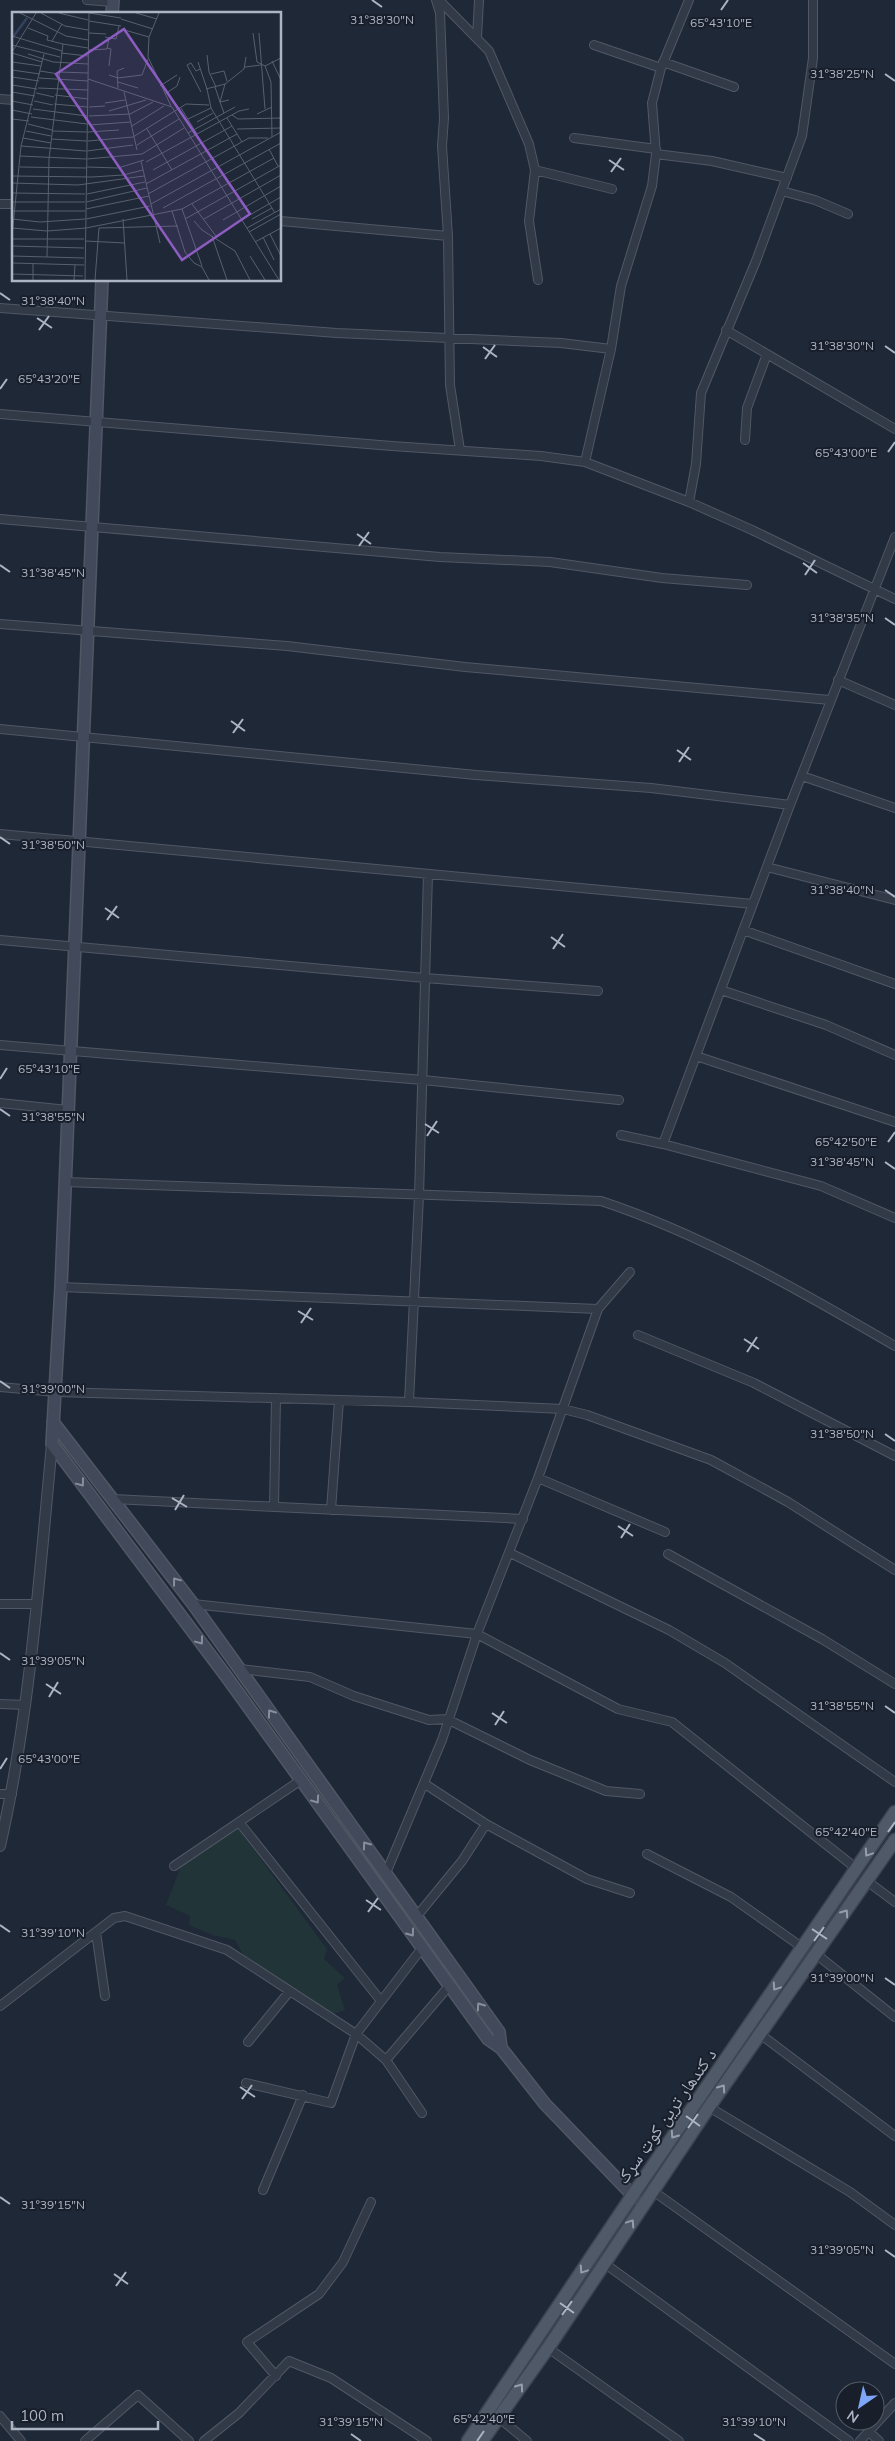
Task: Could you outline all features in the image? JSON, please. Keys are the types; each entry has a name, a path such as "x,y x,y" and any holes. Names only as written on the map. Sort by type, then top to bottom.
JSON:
{"main road":[{"path":"102,281 61,1287 52,1444 302,1780 488,2039 501,2048 545,2104 643,2206"},
{"path":"53,1422 193,1604 417,1916 499,2032 501,2048"},
{"name":"د کندهار ترين کوټ سړک","path":"482,2441 548,2348 709,2107 743,2046 803,1948 895,1812"},
{"name":"د کندهار ترين کوټ سړک","path":"468,2441 632,2196 743,2046 760,2034 895,1840"}],"street":[{"path":"87,0 112,5"},
{"path":"438,0 489,51 530,144 535,170 529,221 538,280"},
{"path":"438,0 444,118 442,146 448,236 450,385 460,450"},
{"path":"477,38 479,0"},
{"path":"585,462 611,349 621,286 652,186 656,152 652,103 662,65 689,0"},
{"path":"688,502 696,464 701,393 756,261 802,136 812,58 813,0"},
{"path":"594,44 734,87"},
{"path":"574,138 712,161 787,178"},
{"path":"535,170 612,189"},
{"path":"782,191 815,200 848,214"},
{"path":"281,222 448,236"},
{"path":"0,308 337,333 561,343 611,349"},
{"path":"726,330 839,394 895,429"},
{"path":"745,440 747,408 767,354"},
{"path":"0,414 541,456 585,462 688,502 752,530 895,599"},
{"path":"0,518 420,556 550,562 662,578 747,586"},
{"path":"663,1144 830,700 895,537"},
{"path":"0,624 287,646 465,668 830,700"},
{"path":"838,680 895,705"},
{"path":"0,729 498,777 651,788 790,805"},
{"path":"802,776 895,808"},
{"path":"0,834 753,904"},
{"path":"767,867 855,888 895,900"},
{"path":"408,1402 419,1196 428,874"},
{"path":"743,930 895,984"},
{"path":"0,940 425,978 598,991"},
{"path":"721,990 826,1025 895,1055"},
{"path":"0,1045 423,1080 620,1100"},
{"path":"696,1056 895,1122"},
{"path":"0,1103 68,1110"},
{"path":"620,1135 663,1144 821,1186 895,1218"},
{"path":"65,1182 419,1196 601,1200 652,1218 797,1290 895,1346"},
{"path":"386,1873 425,1784 477,1634 523,1519 598,1309 630,1272"},
{"path":"61,1287 598,1309"},
{"path":"638,1335 754,1382 895,1456"},
{"path":"0,1387 56,1392 408,1402 563,1409 587,1415 711,1460 788,1502 895,1570"},
{"path":"274,1507 276,1398"},
{"path":"331,1510 339,1400"},
{"path":"0,1846 12,1794 26,1705 52,1444"},
{"path":"538,1478 665,1532"},
{"path":"113,1500 523,1519"},
{"path":"510,1553 669,1630 725,1663 895,1782"},
{"path":"668,1554 822,1639 895,1684"},
{"path":"0,1604 36,1604"},
{"path":"193,1604 477,1634 618,1710 672,1722 857,1868"},
{"path":"240,1669 310,1677 354,1696 429,1720 447,1719 530,1760 606,1791 640,1794"},
{"path":"0,1704 26,1705"},
{"path":"174,1866 302,1780"},
{"path":"425,1784 486,1824 587,1879 630,1893"},
{"path":"0,1794 12,1794"},
{"path":"239,1822 381,2001"},
{"path":"417,1916 462,1861 486,1824"},
{"path":"647,1854 731,1897 803,1948"},
{"path":"868,1881 895,1902"},
{"path":"0,2006 114,1918 125,1916 227,1950 356,2034 386,2060 422,2113"},
{"path":"96,1932 105,1996"},
{"path":"246,2083 331,2103 356,2034 422,1948"},
{"path":"816,1954 895,2017"},
{"path":"386,2060 449,1986"},
{"path":"248,2042 289,1992"},
{"path":"760,2034 895,2136"},
{"path":"263,2190 303,2096"},
{"path":"709,2107 850,2192 895,2225"},
{"path":"653,2191 895,2364"},
{"path":"276,2376 248,2342 319,2294 344,2262 371,2202"},
{"path":"604,2263 849,2441"},
{"path":"548,2348 679,2441"},
{"path":"204,2441 239,2413 289,2361 331,2378 427,2441"},
{"path":"85,2441 138,2395 189,2441"},
{"path":"860,2441 895,2403"},
{"path":"0,2416 21,2441"},
{"path":"498,2417 527,2441"},
{"path":"869,2432 879,2441"}],"green space":[{"path":"238,1828 327,1949 324,1959 345,1978 337,1985 345,2010 334,2014 244,1956 235,1940 212,1935 189,1925 190,1916 166,1905 181,1866"}]}
